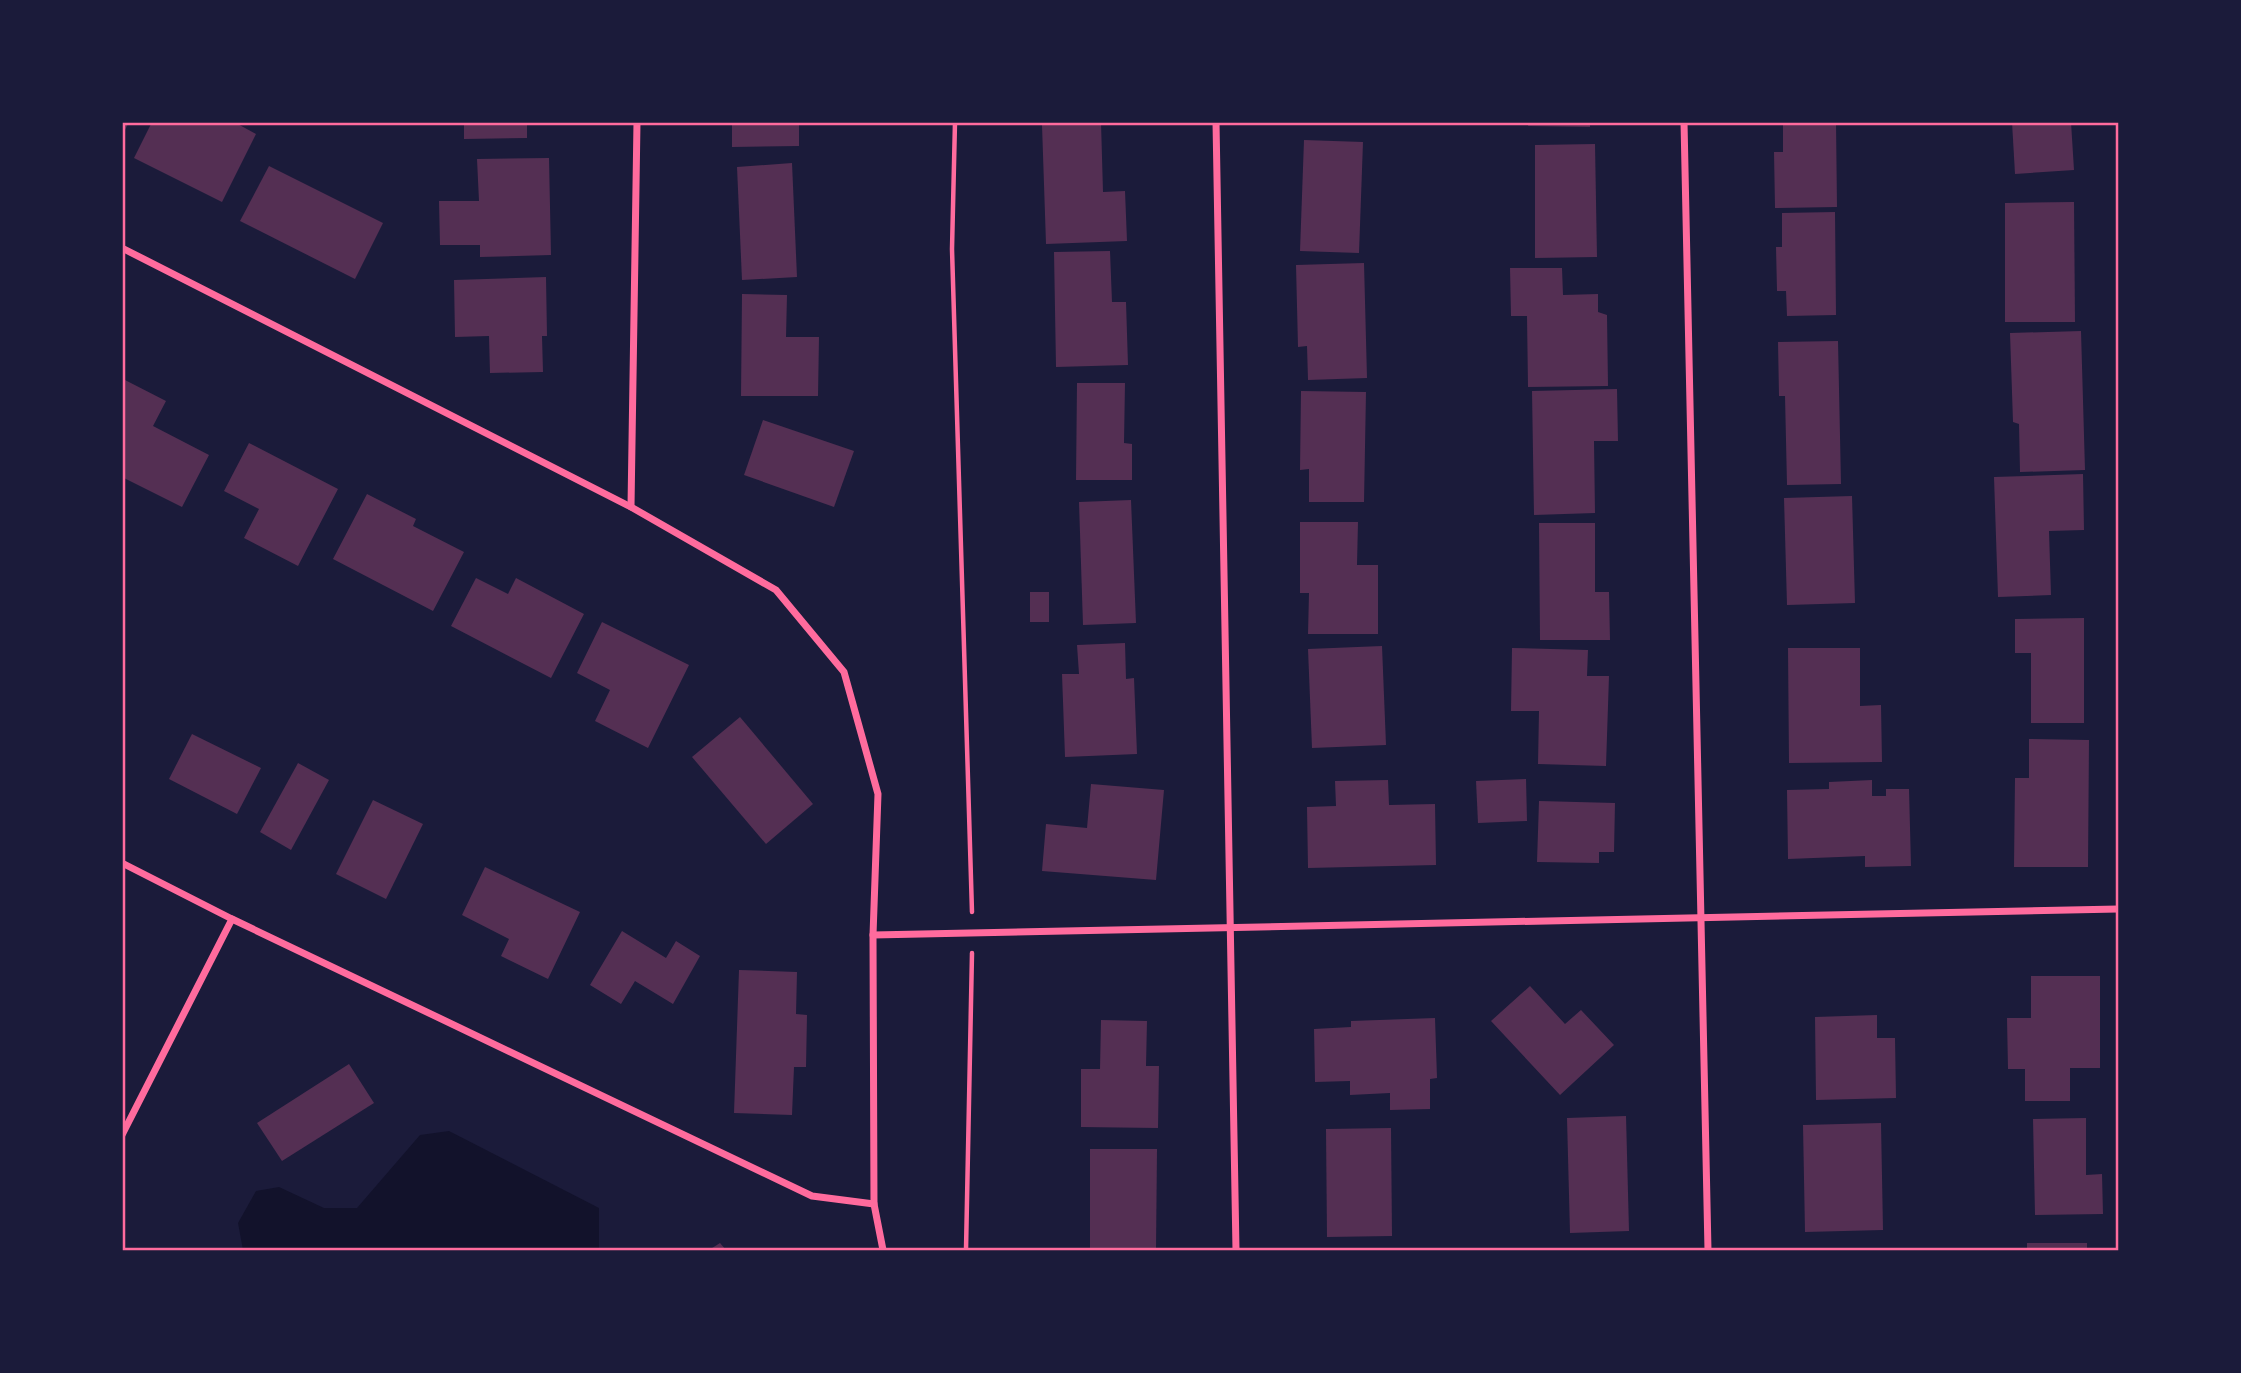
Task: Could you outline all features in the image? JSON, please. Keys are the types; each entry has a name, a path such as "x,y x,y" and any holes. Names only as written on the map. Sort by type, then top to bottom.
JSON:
{"street":[{"path":"631,507 637,122"},
{"path":"1216,122 1236,1251"},
{"path":"1684,122 1708,1251"},
{"path":"122,248 631,507 776,590 844,672 878,794 873,935 874,1204 883,1251"},
{"path":"122,863 232,919 812,1196 874,1204"},
{"path":"873,935 2119,909"},
{"path":"122,1135 232,919"}],"path":[{"path":"955,122 952,249 973,933 967,1251"}],"shaded area":[{"path":"449,1131 599,1208 599,1250 243,1250 238,1223 256,1191 279,1187 324,1208 357,1208 420,1135"}],"building":[{"path":"122,122 129,122 122,136"},
{"path":"152,122 234,122 256,134 222,202 134,158"},
{"path":"464,122 527,122 527,138 464,139"},
{"path":"732,122 799,122 799,146 732,147"},
{"path":"1101,122 1103,192 1125,191 1127,241 1046,244 1042,125"},
{"path":"1294,122 1349,122 1349,125 1294,125"},
{"path":"1529,122 1590,122 1590,127 1528,126"},
{"path":"1836,122 1837,207 1775,208 1774,152 1783,152 1783,124"},
{"path":"2012,122 2071,122 2074,170 2015,174"},
{"path":"1304,140 1363,142 1359,253 1300,251"},
{"path":"1595,144 1597,257 1535,258 1535,145"},
{"path":"549,158 551,255 480,257 480,245 440,245 439,201 479,201 477,159"},
{"path":"792,163 797,277 742,280 737,167"},
{"path":"269,166 383,223 355,279 240,221"},
{"path":"2074,202 2075,322 2005,322 2005,203"},
{"path":"1835,212 1836,315 1787,316 1786,291 1777,291 1776,247 1782,247 1782,213"},
{"path":"1110,251 1112,302 1126,302 1128,365 1056,367 1054,252"},
{"path":"1364,263 1367,378 1308,380 1307,346 1298,347 1296,265"},
{"path":"1510,268 1562,268 1563,295 1598,294 1598,312 1607,315 1608,386 1528,387 1527,316 1511,316"},
{"path":"546,277 547,336 542,336 543,372 490,373 489,336 455,337 454,280"},
{"path":"742,294 787,295 786,337 819,337 818,396 741,396"},
{"path":"2081,331 2085,470 2020,472 2019,424 2013,422 2010,333"},
{"path":"1838,341 1841,484 1787,485 1785,396 1779,396 1778,342"},
{"path":"125,380 166,401 153,426 209,455 182,507 122,477"},
{"path":"1077,383 1125,383 1124,443 1132,444 1132,480 1076,480"},
{"path":"1617,389 1618,441 1594,441 1595,513 1534,515 1532,391"},
{"path":"1301,391 1366,392 1364,502 1309,502 1309,469 1300,470"},
{"path":"763,420 854,451 834,507 744,475"},
{"path":"249,443 338,489 298,566 244,538 259,509 224,491"},
{"path":"2083,474 2084,530 2049,531 2051,595 1998,597 1994,477"},
{"path":"367,494 416,519 413,526 464,552 433,611 333,559"},
{"path":"1852,496 1855,603 1787,605 1784,498"},
{"path":"1131,500 1136,623 1083,625 1079,502"},
{"path":"1300,522 1358,522 1357,565 1378,565 1378,634 1308,634 1309,593 1300,593"},
{"path":"1539,523 1595,523 1595,592 1609,592 1610,640 1540,640"},
{"path":"476,578 508,594 516,578 584,614 551,678 451,626"},
{"path":"1030,592 1049,592 1049,622 1030,622"},
{"path":"2084,618 2084,723 2031,723 2031,653 2015,653 2015,619"},
{"path":"602,622 689,665 648,748 595,721 610,690 577,673"},
{"path":"1125,643 1126,679 1134,678 1137,754 1065,757 1062,674 1079,674 1077,645"},
{"path":"1382,646 1386,745 1312,748 1308,649"},
{"path":"1512,648 1588,650 1587,676 1609,676 1606,766 1538,764 1539,711 1511,711"},
{"path":"1788,648 1860,648 1860,706 1881,705 1882,762 1789,763"},
{"path":"740,717 813,804 766,844 692,757"},
{"path":"192,734 261,768 237,814 169,779"},
{"path":"2029,739 2089,740 2088,867 2014,867 2015,778 2029,778"},
{"path":"298,763 329,780 291,850 260,832"},
{"path":"1526,779 1527,821 1478,823 1476,781"},
{"path":"1388,780 1389,805 1435,804 1436,865 1308,868 1307,807 1336,806 1335,781"},
{"path":"1872,780 1872,796 1886,796 1886,789 1909,789 1911,866 1865,867 1865,856 1788,859 1787,790 1829,789 1829,782"},
{"path":"1091,784 1164,790 1156,880 1042,871 1046,824 1087,828"},
{"path":"373,800 423,824 386,899 336,874"},
{"path":"1539,801 1615,803 1614,852 1599,852 1599,863 1537,862"},
{"path":"485,867 580,912 548,979 501,956 509,939 462,915"},
{"path":"622,931 666,958 676,941 700,956 673,1004 635,981 621,1004 590,985"},
{"path":"739,970 797,972 796,1014 807,1015 806,1067 794,1067 792,1115 734,1113"},
{"path":"2031,976 2100,976 2100,1068 2070,1068 2070,1101 2025,1101 2025,1069 2008,1069 2007,1018 2031,1018"},
{"path":"1530,986 1565,1024 1581,1010 1614,1045 1560,1095 1491,1021"},
{"path":"1877,1015 1877,1038 1895,1038 1896,1098 1816,1100 1815,1017"},
{"path":"1435,1018 1437,1078 1430,1079 1430,1109 1390,1110 1390,1093 1350,1095 1350,1081 1315,1082 1314,1029 1351,1027 1351,1021"},
{"path":"1101,1020 1147,1021 1146,1066 1159,1066 1158,1128 1081,1127 1081,1069 1100,1069"},
{"path":"349,1064 374,1103 282,1161 257,1123"},
{"path":"1626,1116 1629,1231 1570,1233 1567,1118"},
{"path":"2086,1118 2086,1175 2102,1174 2103,1214 2035,1215 2033,1119"},
{"path":"1881,1123 1883,1230 1805,1232 1803,1125"},
{"path":"1391,1128 1392,1236 1327,1237 1326,1129"},
{"path":"1090,1149 1157,1149 1156,1249 1090,1248"},
{"path":"720,1243 726,1250 709,1250"},
{"path":"2027,1243 2087,1243 2087,1250 2027,1250"}]}
